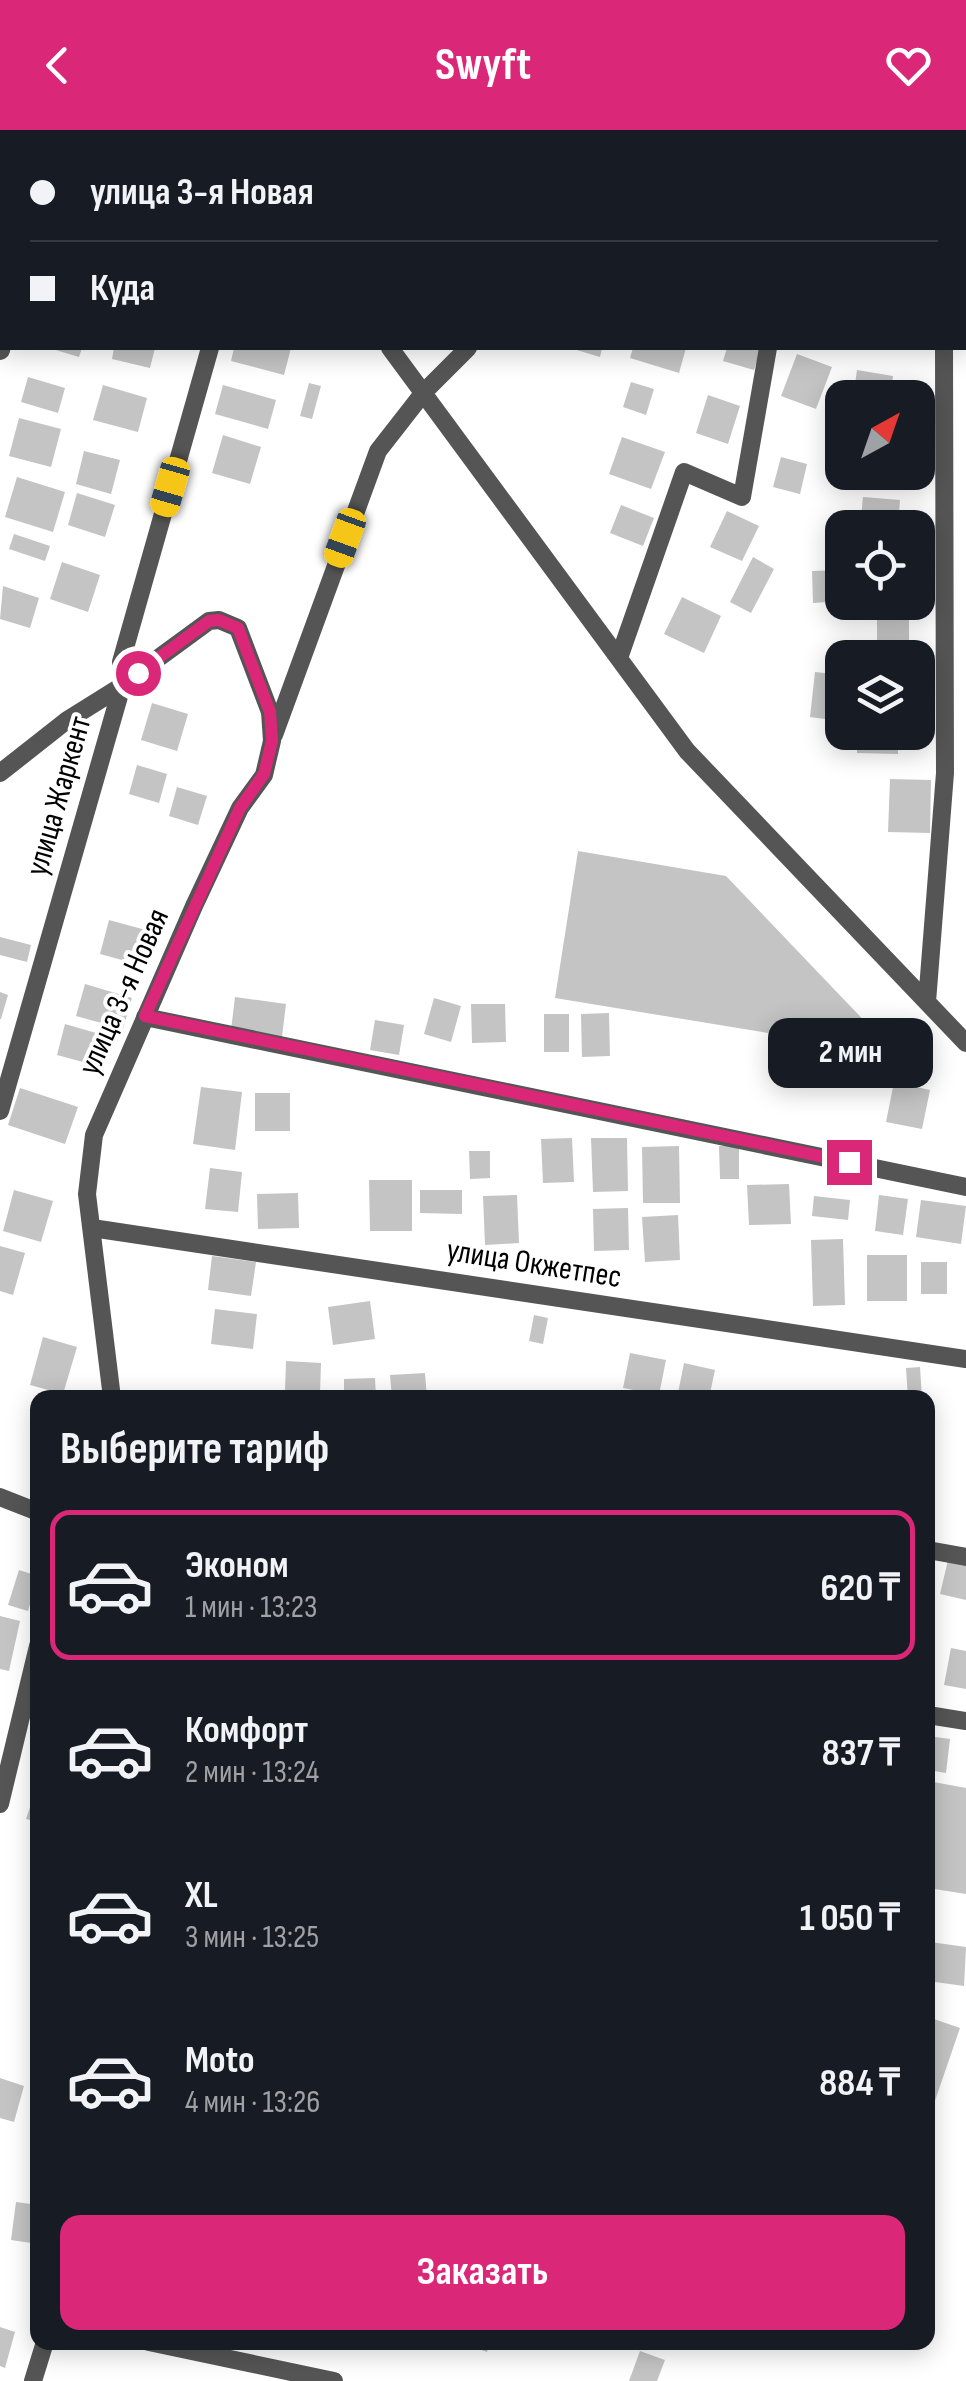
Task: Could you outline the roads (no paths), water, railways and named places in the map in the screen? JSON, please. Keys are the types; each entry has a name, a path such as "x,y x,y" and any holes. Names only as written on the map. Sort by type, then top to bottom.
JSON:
{"street":[{"name":"улица Жаркент","path":"0,1110 129,677 121,662 209,350"},
{"path":"392,350 687,751 966,1042"},
{"path":"424,392 466,350"},
{"path":"619,658 684,472 742,498 768,350"},
{"path":"927,1002 945,772 944,350"},
{"name":"улица 3-я Новая","path":"111,1390 87,1194 94,1134 240,808 264,774 272,741 378,451 424,392"},
{"path":"0,773 66,721 209,621 219,620 238,628 270,712 272,741"},
{"path":"145,1016 966,1187"},
{"name":"улица Окжетпес","path":"92,1228 966,1359"},
{"path":"0,1497 30,1509"},
{"path":"935,1551 966,1556"},
{"path":"0,1804 30,1679"},
{"path":"935,1716 966,1721"},
{"path":"32,2381 42,2350"},
{"path":"187,2350 334,2381"}]}
